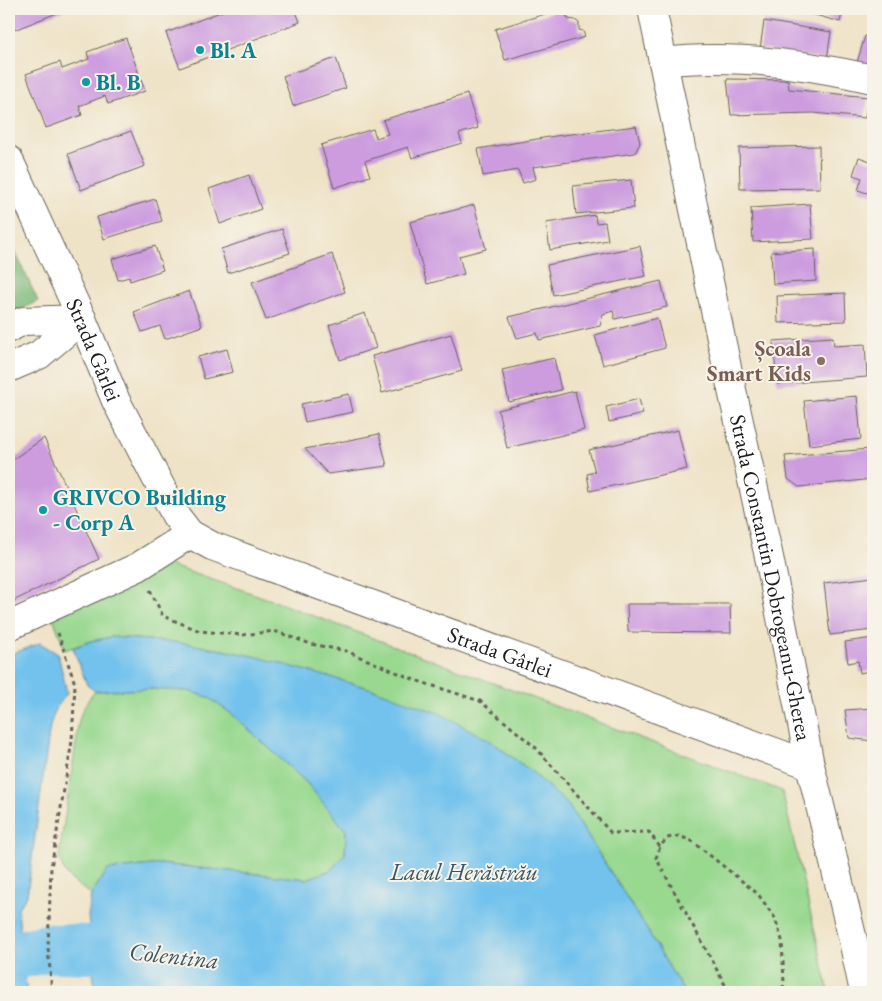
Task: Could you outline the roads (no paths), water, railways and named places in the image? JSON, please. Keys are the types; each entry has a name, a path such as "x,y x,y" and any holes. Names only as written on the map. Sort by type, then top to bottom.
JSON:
{"street":[{"name":"Strada Constantin Dobrogeanu-Gherea","path":"652,9 769,557 810,764 864,992"},
{"path":"663,62 698,59 774,63 824,69 873,79"},
{"name":"Strada Gârlei","path":"9,160 82,319 116,401 176,516 190,534 212,546 810,764"},
{"path":"9,328 24,321 82,319"},
{"path":"9,368 39,355 82,319"},
{"path":"9,626 138,566 190,534"},
{"name":"Strada Constantin Dobrogeanu-Gherea","path":"853,940 873,992"}],"water":[{"name":"Lacul Herăstrău","path":"112,637 184,643 254,656 376,690 441,714 492,742 533,773 568,805 684,992 95,992 88,916 91,894 108,870 160,864 307,879 331,870 345,854 346,831 307,783 233,715 208,697 188,691 152,689 95,691 87,685 73,648 91,641"},
{"path":"40,643 58,654 67,693 55,710 50,726 27,895 18,908 20,933 26,936 28,959 22,962 27,992 9,992 9,655"}],"waterway":[{"name":"Colentina","path":"9,957 48,948 159,952"}],"place":[{"name":"Bl. A","path":"200,50"},
{"name":"Bl. B","path":"86,82"},
{"name":"Școala Smart Kids","path":"821,361"},
{"name":"GRIVCO Building - Corp A","path":"43,510"}]}
